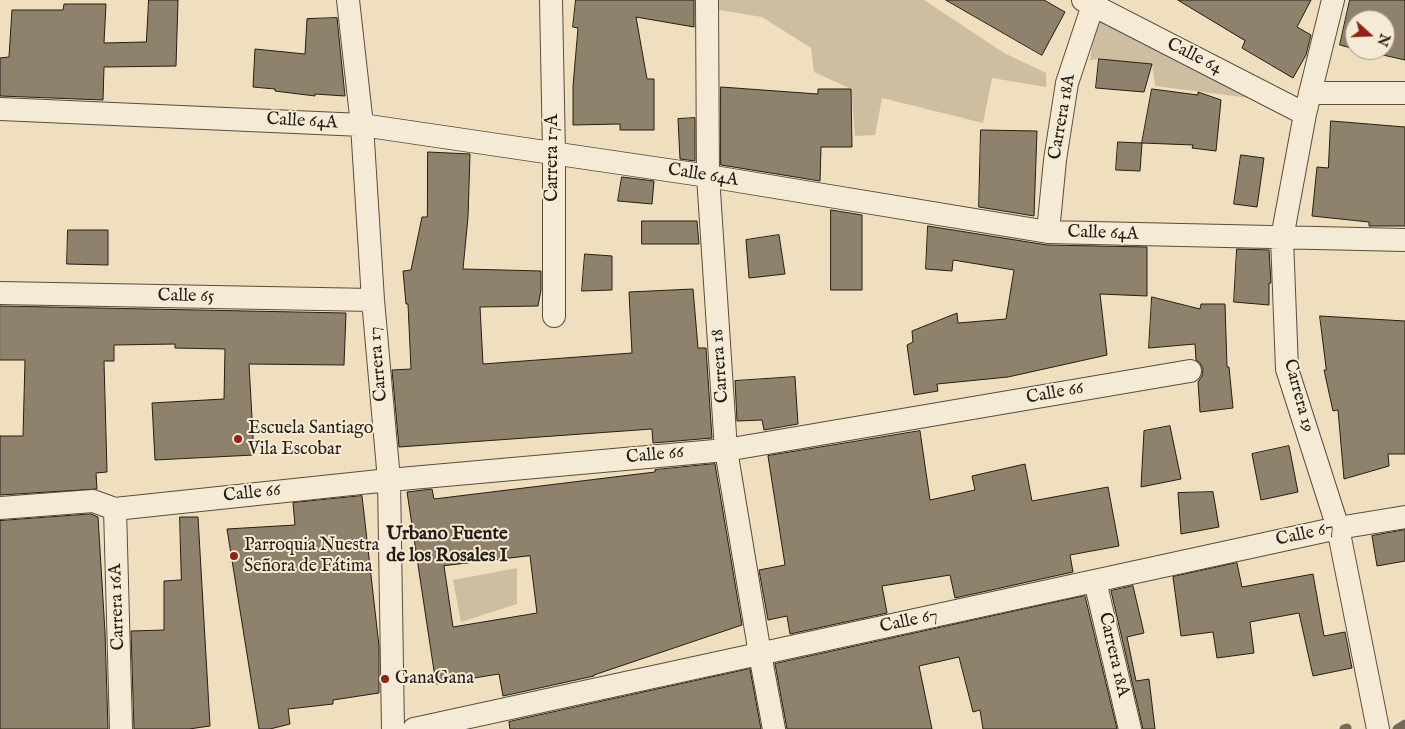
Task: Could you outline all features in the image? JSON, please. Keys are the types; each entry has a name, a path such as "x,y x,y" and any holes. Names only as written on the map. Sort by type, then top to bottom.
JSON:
{"street":[{"name":"Carrera 17","path":"348,0 362,125 373,300 389,480 393,729"},
{"name":"Carrera 17A","path":"551,0 554,153 554,316"},
{"name":"Carrera 18","path":"707,0 708,176 726,450 774,729"},
{"name":"Carrera 19","path":"1333,0 1308,104 1282,238 1287,369 1338,528 1378,729"},
{"name":"Calle 64","path":"1088,3 1308,104 1405,93"},
{"name":"Carrera 18A","path":"1048,232 1055,160 1067,83 1088,3"},
{"name":"Calle 64A","path":"0,109 362,125 708,176 1048,232 1405,240"},
{"name":"Calle 65","path":"0,293 373,300"},
{"name":"Calle 66","path":"115,508 389,480 726,450 1190,371"},
{"path":"0,508 93,501 115,508"},
{"name":"Carrera 16A","path":"115,508 121,729"},
{"name":"Calle 67","path":"414,729 1338,528 1405,517"},
{"name":"Carrera 18A","path":"1095,581 1130,729"}],"shaded area":[{"path":"717,0 924,0 1004,53 1046,73 1046,87 992,78 983,123 882,98 875,135 855,136 851,89 814,72 811,48 762,17 719,10"},
{"path":"1103,18 1266,100 1155,86 1152,64 1099,59 1090,60 1094,31"},
{"path":"517,568 517,604 461,622 453,580"}],"building":[{"path":"149,0 178,0 176,66 104,67 103,100 0,96 0,58 9,57 12,10 63,10 64,4 106,4 104,43 146,42"},
{"path":"576,0 694,0 694,27 636,17 647,79 654,79 654,130 620,130 620,124 573,125 573,86 578,28 573,27"},
{"path":"946,0 1044,0 1065,12 1042,55"},
{"path":"1178,0 1311,0 1297,27 1311,35 1306,55 1293,78 1242,48 1245,41"},
{"path":"1350,0 1405,0 1405,60 1395,58 1395,10 1348,10"},
{"path":"337,18 345,96 315,94 315,96 253,87 255,49 305,54 307,19"},
{"path":"1345,22 1345,46 1340,45"},
{"path":"1099,59 1152,64 1144,92 1096,88"},
{"path":"721,87 818,94 818,89 851,89 852,147 821,147 820,181 721,165"},
{"path":"1152,89 1198,95 1198,92 1221,100 1216,151 1192,148 1193,145 1142,143"},
{"path":"695,118 695,161 680,159 678,119"},
{"path":"1331,121 1405,127 1405,226 1369,226 1369,222 1312,216 1317,167 1328,168"},
{"path":"981,130 1037,131 1034,216 979,207"},
{"path":"1118,142 1142,143 1140,171 1116,170"},
{"path":"428,152 470,154 468,217 463,269 541,271 541,290 538,306 480,307 483,364 632,353 629,292 693,289 698,348 706,348 712,438 653,443 652,429 399,447 392,370 411,369 408,304 406,304 403,271 411,270 422,217 427,217"},
{"path":"1241,155 1264,158 1257,207 1234,204"},
{"path":"622,177 654,181 652,204 618,201"},
{"path":"831,210 862,215 862,290 831,290"},
{"path":"642,221 697,221 699,244 642,244"},
{"path":"928,226 1047,245 1147,247 1147,296 1100,294 1107,355 1008,377 937,384 938,391 914,395 907,345 913,342 912,331 957,313 958,323 1006,319 1014,270 953,260 952,271 926,269"},
{"path":"68,230 108,230 108,265 67,264"},
{"path":"779,235 785,274 749,278 746,240"},
{"path":"1237,249 1269,250 1271,283 1269,283 1269,305 1234,302"},
{"path":"585,254 612,256 612,290 582,291"},
{"path":"1152,297 1200,309 1201,304 1225,304 1227,367 1229,367 1233,408 1200,412 1198,382 1202,376 1203,369 1196,360 1195,344 1149,348"},
{"path":"0,306 346,313 344,365 249,364 254,455 155,460 152,403 224,399 225,349 175,348 175,344 114,345 114,361 104,361 107,472 96,473 97,489 0,495 0,436 23,436 25,360 0,360"},
{"path":"1320,316 1405,321 1405,454 1388,454 1389,466 1344,479 1338,410 1333,411 1324,370 1326,370"},
{"path":"795,377 798,424 764,430 762,420 737,421 735,381"},
{"path":"1170,426 1181,479 1141,487 1144,431"},
{"path":"920,431 930,500 975,490 972,476 1025,464 1032,501 1108,487 1119,546 1070,555 1073,572 955,598 950,575 882,586 887,613 790,634 787,616 768,620 759,570 785,565 768,456"},
{"path":"1289,446 1298,492 1261,500 1252,454"},
{"path":"715,464 742,625 594,676 503,696 499,674 436,684 407,492 432,489 434,499 655,472 655,470","holes":["530,556 537,613 453,627 444,566"]},
{"path":"1213,492 1219,527 1181,534 1178,493"},
{"path":"362,496 379,646 379,693 333,700 333,704 288,709 290,724 270,729 259,729 227,529 295,525 293,503"},
{"path":"91,514 98,517 105,632 108,729 0,729 0,521"},
{"path":"180,517 198,517 210,726 189,729 134,729 131,631 164,630 164,581 181,580"},
{"path":"1405,530 1405,561 1377,566 1372,536"},
{"path":"1237,563 1242,587 1313,574 1324,636 1345,632 1352,668 1313,676 1299,613 1250,622 1254,653 1217,658 1213,632 1181,636 1173,577"},
{"path":"1133,586 1144,633 1127,637 1136,681 1149,679 1155,729 1143,729 1111,591"},
{"path":"1085,596 1117,729 983,729 980,710 973,712 959,657 919,666 932,729 787,729 775,664"},
{"path":"750,669 761,729 510,729 509,722"}],"waterway":[{"path":"1397,729 1405,724"}],"place":[{"name":"Escuela Santiago Vila Escobar","path":"238,439"},
{"name":"Parroquia Nuestra Señora de Fátima","path":"234,556"},
{"name":"GanaGana","path":"385,679"}],"district":[{"name":"Urbano Fuente de los Rosales I","path":"447,546"}]}
